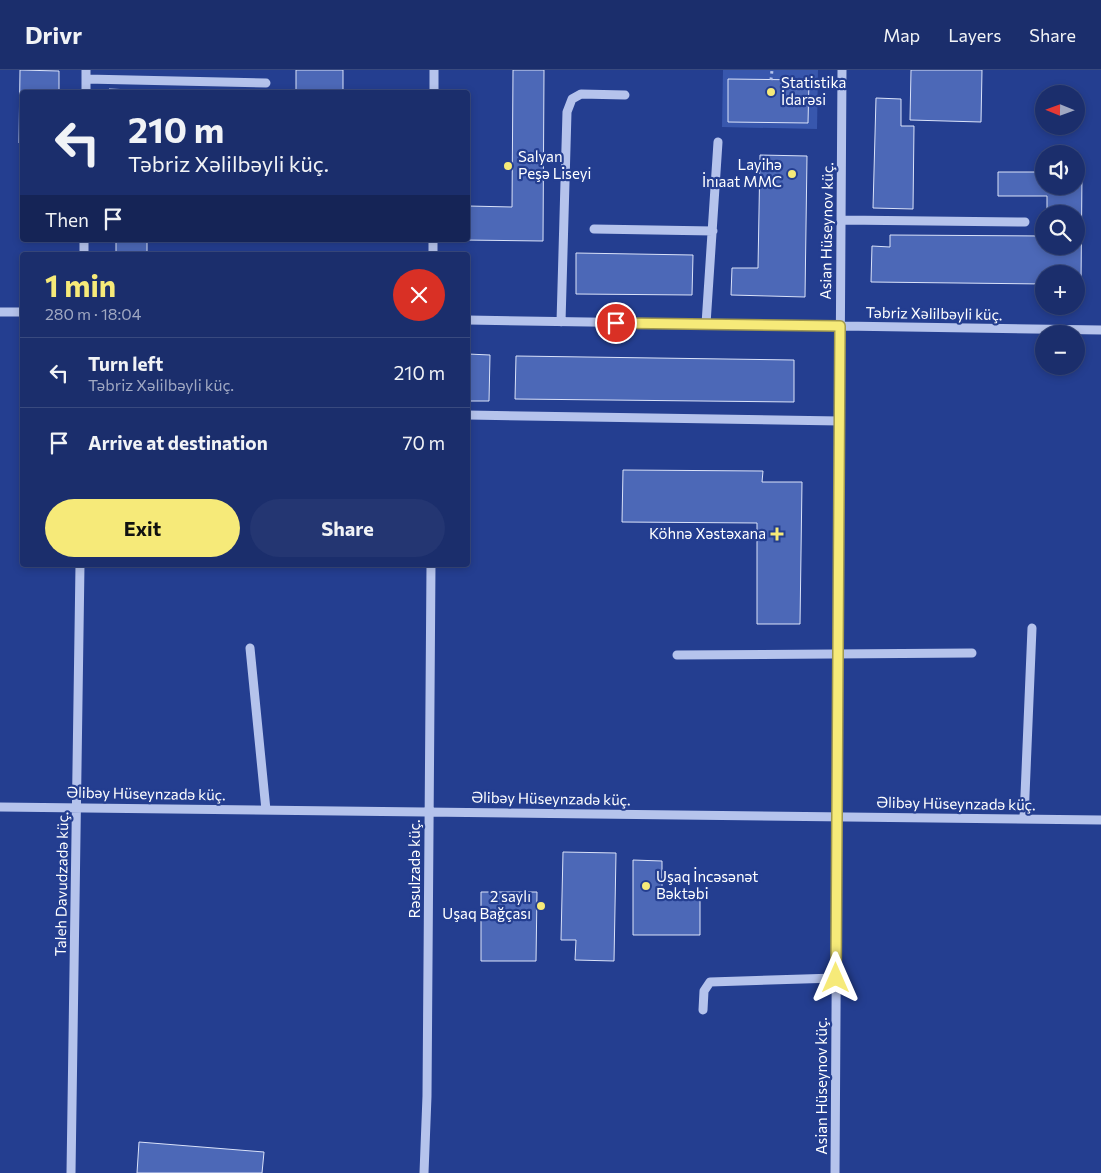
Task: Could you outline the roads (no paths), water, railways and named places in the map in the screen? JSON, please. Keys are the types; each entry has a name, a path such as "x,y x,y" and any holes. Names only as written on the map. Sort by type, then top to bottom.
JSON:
{"street":[{"path":"434,70 434,90"},
{"name":"Asian Hüseynov küç.","path":"836,1173 842,70"},
{"path":"86,90 86,74 266,83"},
{"path":"561,322 568,112 572,99 581,94 625,94"},
{"path":"706,324 718,142"},
{"path":"842,220 1025,222"},
{"path":"594,229 713,230"},
{"path":"0,312 20,312"},
{"name":"Təbriz Xəlilbəyli küç.","path":"470,320 1101,330"},
{"path":"470,415 840,421"},
{"name":"Taleh Davudzadə küç.","path":"71,1173 80,567"},
{"name":"Rəsulzadə küç.","path":"424,1173 427,1096 431,567"},
{"path":"1024,819 1032,628"},
{"path":"250,648 266,810"},
{"path":"677,654 838,655 972,653"},
{"name":"Əlibəy Hüseynzadə küç.","path":"0,806 1101,820"},
{"path":"703,1010 704,991 710,982 836,978"}],"place":[{"name":"Statistika İdarəsi","path":"771,92"},
{"name":"Salyan Peşə Liseyi","path":"508,166"},
{"name":"Layihə İnıaat MMC","path":"792,174"},
{"name":"Köhnə Xəstəxana","path":"777,534"},
{"name":"Uşaq İncəsənət Bəktəbi","path":"646,886"},
{"name":"2 saylı Uşaq Bağçası","path":"541,906"}]}
